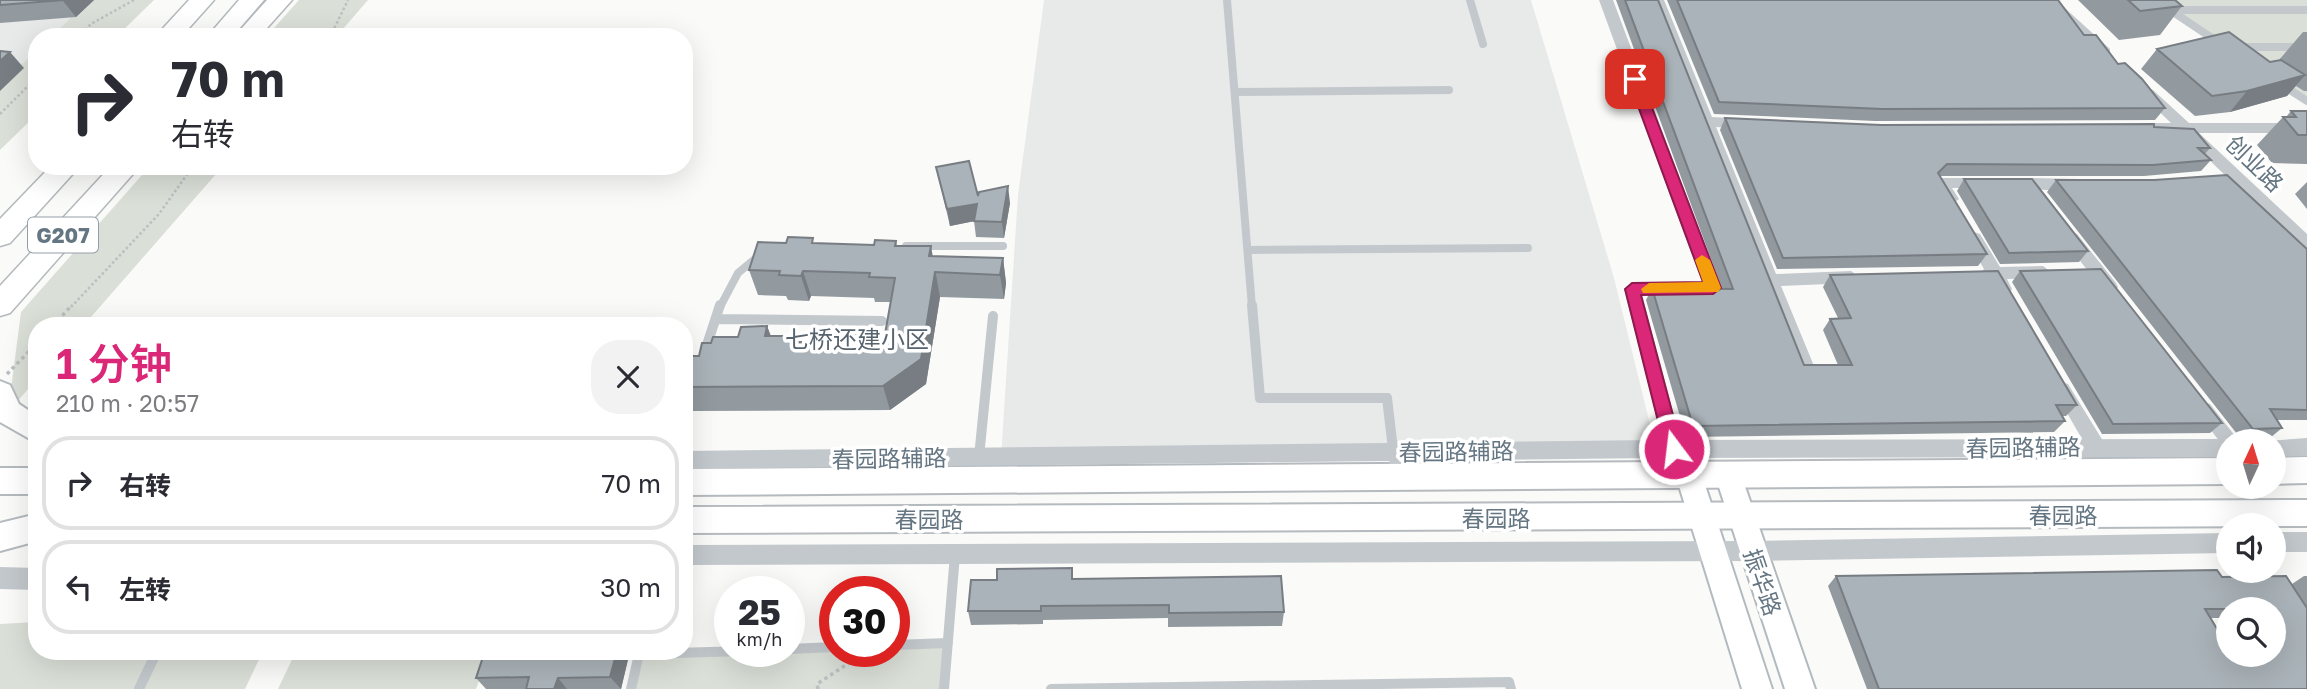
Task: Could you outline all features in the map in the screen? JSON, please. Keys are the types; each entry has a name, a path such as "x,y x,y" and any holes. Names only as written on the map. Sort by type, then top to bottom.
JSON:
{"highway":[{"path":"171,28 191,0"},
{"path":"174,28 202,0"},
{"path":"198,28 224,0"},
{"path":"233,28 270,4"},
{"path":"253,28 270,4"},
{"name":"G207","path":"0,207 31,175"},
{"path":"0,236 58,175"},
{"path":"0,276 92,175"},
{"name":"G207","path":"0,306 119,175"}],"main road":[{"path":"0,393 8,412 28,425"},
{"name":"春园路","path":"693,482 978,468 1394,465 1689,476 1861,474 2103,459 2216,470"},
{"path":"2286,471 2307,470"},
{"name":"振华路","path":"1728,475 1800,689"},
{"name":"振华路","path":"1689,476 1757,689"},
{"path":"0,481 28,481"},
{"name":"春园路","path":"2286,515 2307,513"},
{"name":"春园路","path":"693,520 1702,517 2216,519"},
{"path":"0,520 28,521"},
{"path":"0,537 28,529"}],"street":[{"path":"1606,0 1713,288 1632,289 1674,449 1689,476"},
{"path":"1657,0 1805,366"},
{"path":"2048,0 2116,62"},
{"name":"创业路","path":"2136,81 2307,244"},
{"path":"1708,122 1764,125"},
{"path":"2131,128 2307,128"},
{"path":"2209,178 2235,176"},
{"path":"2015,308 1941,183 2093,184"},
{"path":"2016,183 2046,205"},
{"path":"2063,227 2122,303"},
{"path":"1966,274 2097,271"},
{"path":"1770,279 1868,277"},
{"path":"2055,377 2103,459"},
{"path":"2196,399 2220,429"},
{"path":"2286,447 2307,447"},
{"name":"春园路辅路","path":"1394,465 1674,449 1839,449 2103,459 2216,449"},
{"path":"1839,449 1861,474"},
{"name":"春园路辅路","path":"693,460 978,468"},
{"path":"1428,518 1433,552"},
{"path":"955,554 969,519"},
{"path":"2286,542 2307,542"},
{"path":"693,555 1753,551 2216,543"},
{"path":"0,578 28,579"}],"lane":[{"path":"1227,0 1260,398 1387,398 1394,465"},
{"path":"1470,0 1483,44"},
{"path":"2155,0 2235,53"},
{"path":"2281,0 2291,10"},
{"path":"2171,10 2307,10"},
{"path":"2225,47 2307,47"},
{"path":"2276,81 2307,101"},
{"path":"1235,92 1450,90"},
{"path":"897,246 1003,246"},
{"path":"1248,250 1528,248"},
{"path":"700,367 716,319 736,273 766,251"},
{"path":"978,468 993,316"},
{"path":"716,319 882,321"},
{"path":"693,388 696,379"},
{"path":"944,689 955,554"},
{"path":"910,644 948,642"},
{"path":"693,652 714,652"},
{"path":"139,689 153,660"},
{"path":"631,689 638,660"},
{"path":"1051,689 1509,682 1511,689"}],"path":[{"path":"87,28 134,0"},
{"path":"334,28 348,0"},
{"path":"0,114 28,86"},
{"path":"62,317 159,214 187,175"},
{"path":"0,381 28,352"},
{"path":"818,689 817,684 843,667"}],"shaded area":[{"path":"0,0 89,0 60,28 28,28 28,58 0,84"},
{"path":"89,0 154,0 125,28 60,28"},
{"path":"299,0 368,0 344,28 274,28"},
{"path":"1044,0 1531,0 1614,278 1656,449 1001,457 1018,195"},
{"path":"2155,0 2307,0 2307,101"},
{"path":"28,58 28,123 0,150 0,84"},
{"path":"142,175 215,175 91,317 28,317 28,389 8,412 21,312"},
{"path":"28,622 28,660 259,660 245,689 0,689 0,624"},
{"path":"948,643 944,689 631,689 638,660 693,660 693,653 714,653 714,667 805,667 805,652 819,652 819,667 910,667 910,644"},
{"path":"292,660 487,660 476,689 278,689"}],"building":[{"path":"0,0 64,0 0,5"},
{"path":"1625,0 1658,0 1804,365 1852,365 1830,319 1851,318 1830,275 1998,271 2077,405 2056,405 2065,421 1693,426 1652,288 1733,289"},
{"path":"1677,0 2058,0 2084,35 2096,35 2118,64 2125,63 2165,108 1882,109 1719,102"},
{"path":"2128,0 2175,0 2182,6 2140,11"},
{"path":"2229,32 2270,62 2281,60 2305,75 2247,91 2212,96 2157,49"},
{"path":"0,51 10,52 0,61"},
{"path":"2291,111 2307,111 2307,135 2298,135 2283,117 2296,117"},
{"path":"1725,118 1881,125 2154,124 2154,127 2194,129 2210,148 2198,148 2211,160 2153,165 1947,164 1938,173 1987,254 1783,258"},
{"path":"969,161 978,196 979,192 1008,186 1002,222 974,221 977,204 947,209 936,167"},
{"path":"2227,175 2307,249 2307,410 2270,409 2282,428 2253,429 2056,180 2154,180"},
{"path":"1964,179 2032,179 2088,251 2009,253"},
{"path":"788,237 813,238 812,243 874,245 875,240 896,241 895,246 931,246 929,256 1003,258 1000,275 935,272 921,359 883,386 693,387 693,356 699,356 702,343 711,343 713,337 738,337 741,327 767,326 765,336 797,336 796,342 836,342 838,334 885,334 895,278 869,277 870,273 803,271 801,276 779,275 780,271 749,270 758,242 786,243"},
{"path":"2101,269 2222,423 2113,424 2020,271"},
{"path":"1072,568 1072,579 1281,576 1284,612 1169,613 1169,605 1041,606 1041,611 968,611 971,580 997,580 997,569"},
{"path":"2216,570 2216,583 2286,583 2286,576 2307,608 2307,689 1879,689 1836,576"},
{"path":"482,660 615,660 610,677 558,678 554,689 526,689 529,677 476,678"}],"slow traffic":[{"path":"1649,289 1713,288 1702,260"}],"district":[{"name":"七桥还建小区","path":"857,338"}],"route":[{"path":"1635,79 1713,288 1632,289 1674,449"}]}
